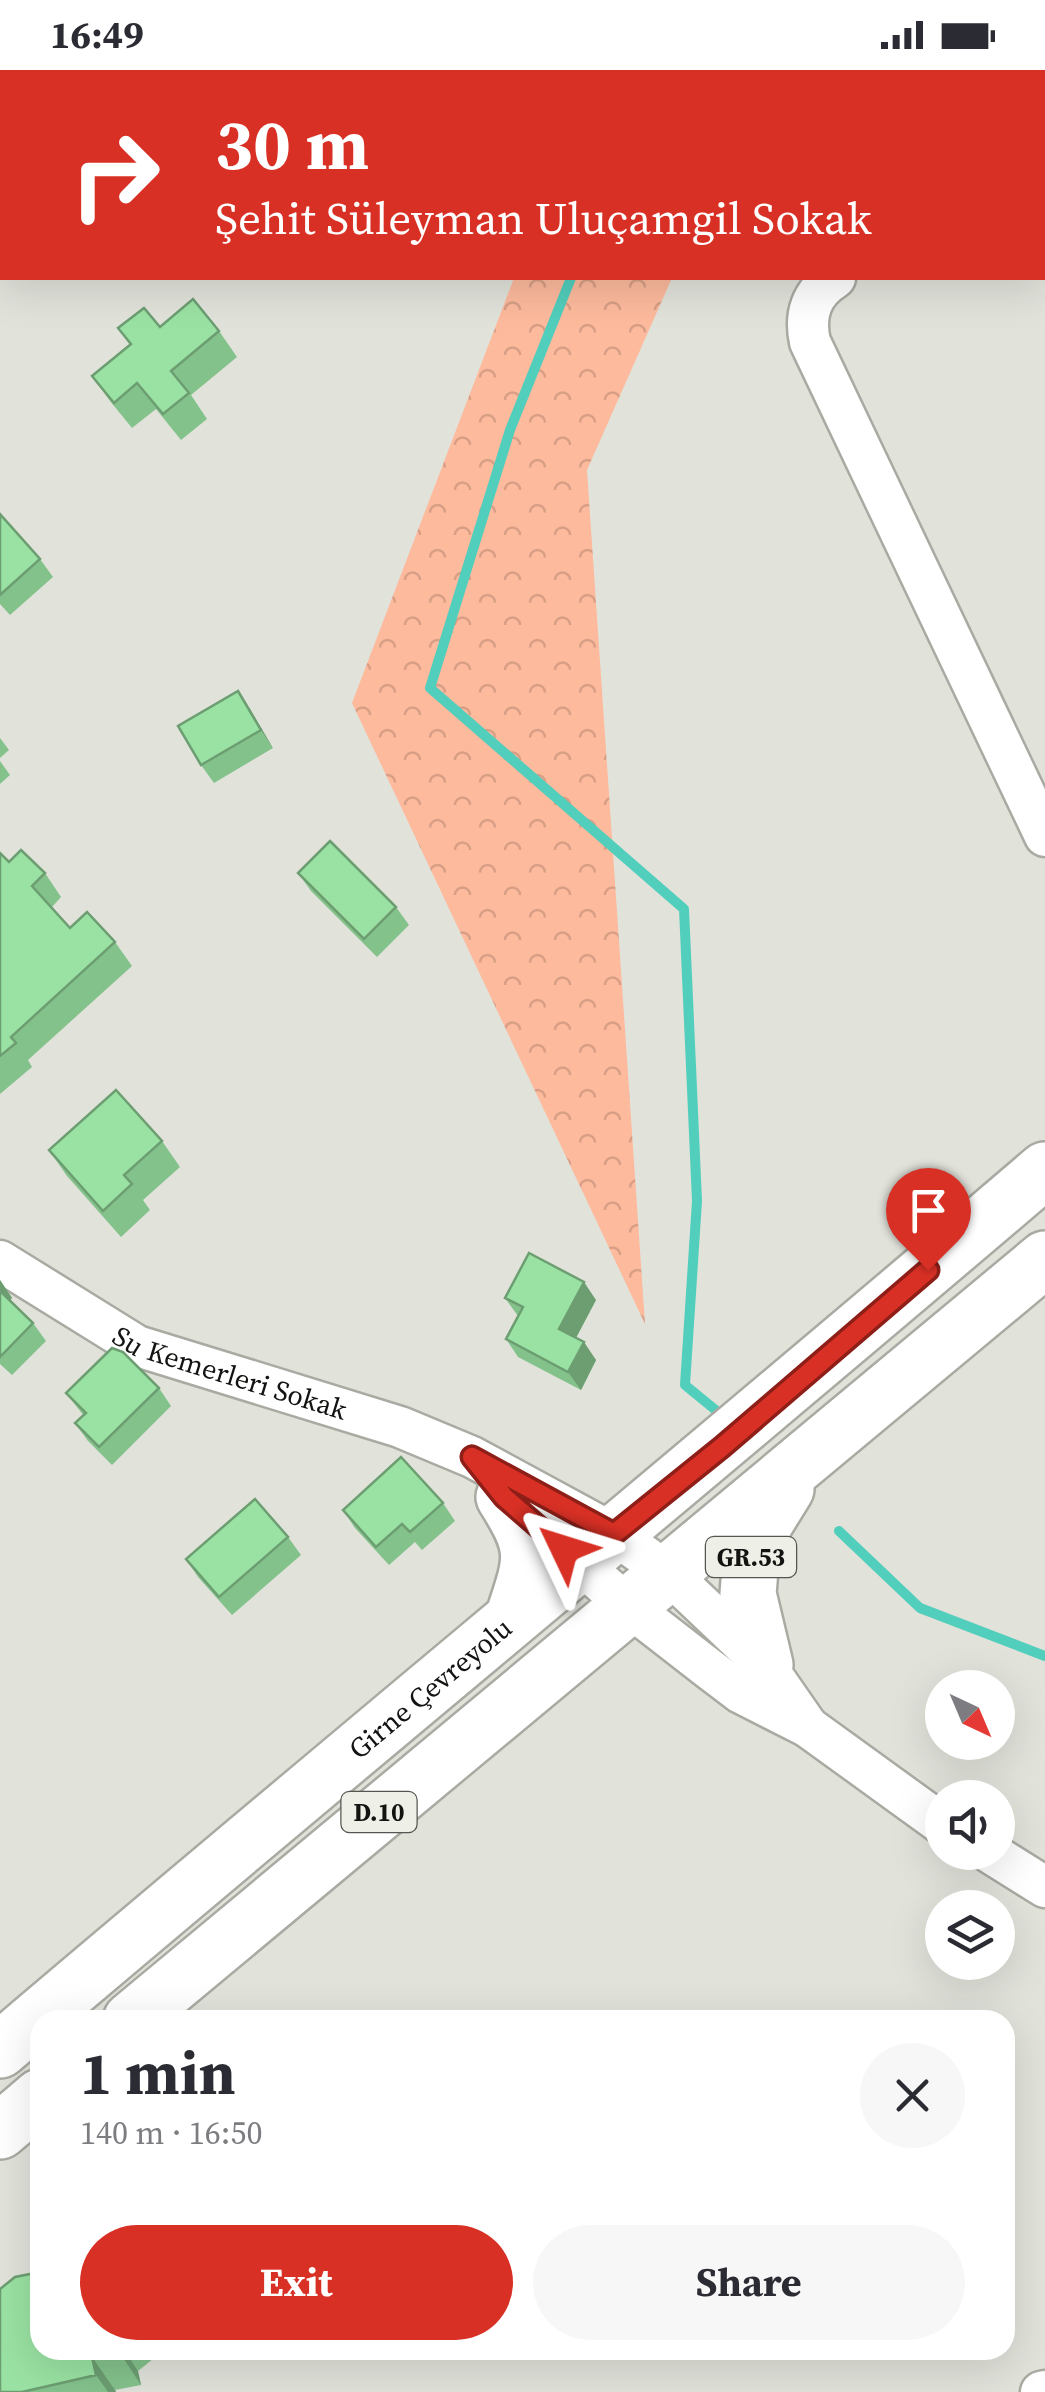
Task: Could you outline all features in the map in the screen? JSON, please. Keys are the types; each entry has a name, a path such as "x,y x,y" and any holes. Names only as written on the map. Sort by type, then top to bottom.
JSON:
{"highway":[{"name":"Girne Çevreyolu","path":"47,2010 514,1615 722,1447 1045,1170"},
{"name":"D.10","path":"143,2010 1045,1259"},
{"name":"GR.53","path":"764,1666 748,1594 752,1544 804,1461"},
{"path":"488,1477 525,1530 530,1567 514,1615"},
{"name":"Girne Çevreyolu","path":"0,2050 30,2025"},
{"path":"0,2132 30,2106"}],"street":[{"path":"832,280 811,304 806,323 810,342 1045,836"},
{"name":"Su Kemerleri Sokak","path":"0,1260 137,1346 400,1427 488,1477 597,1548 647,1589"},
{"name":"GR.53","path":"647,1589 764,1666 808,1727"},
{"name":"GR.53","path":"647,1589 742,1692 808,1727 925,1812"},
{"path":"1015,1868 1045,1887"}],"green space":[{"path":"513,280 671,280 587,470 645,1324 352,703"}],"building":[{"path":"193,299 219,331 171,371 189,393 163,414 137,383 114,403 92,376 131,344 118,328 144,308 160,327"},
{"path":"0,514 40,559 0,595"},
{"path":"238,691 261,730 201,765 178,726"},
{"path":"330,841 396,907 364,939 298,873"},
{"path":"21,850 45,873 32,886 70,928 87,912 115,942 11,1037 16,1043 0,1056 0,853 9,862"},
{"path":"116,1090 162,1141 124,1175 132,1184 103,1211 49,1150"},
{"path":"529,1253 584,1282 559,1329 584,1342 568,1372 506,1339 523,1307 505,1298"},
{"path":"0,1291 33,1323 0,1357"},
{"path":"112,1348 123,1352 159,1388 99,1447 75,1423 86,1413 66,1393"},
{"path":"401,1457 443,1503 410,1532 402,1524 376,1547 343,1510"},
{"path":"255,1499 288,1537 219,1597 186,1559"},
{"path":"30,2274 30,2360 93,2360 96,2375 22,2392 0,2392 0,2289 15,2277"}],"waterway":[{"path":"570,280 510,430 430,688 684,909 697,1201 685,1385 718,1412"},
{"path":"839,1531 920,1608 1045,1656"}],"route":[{"path":"564,1549 504,1497 472,1457 614,1534 928,1270"}]}
